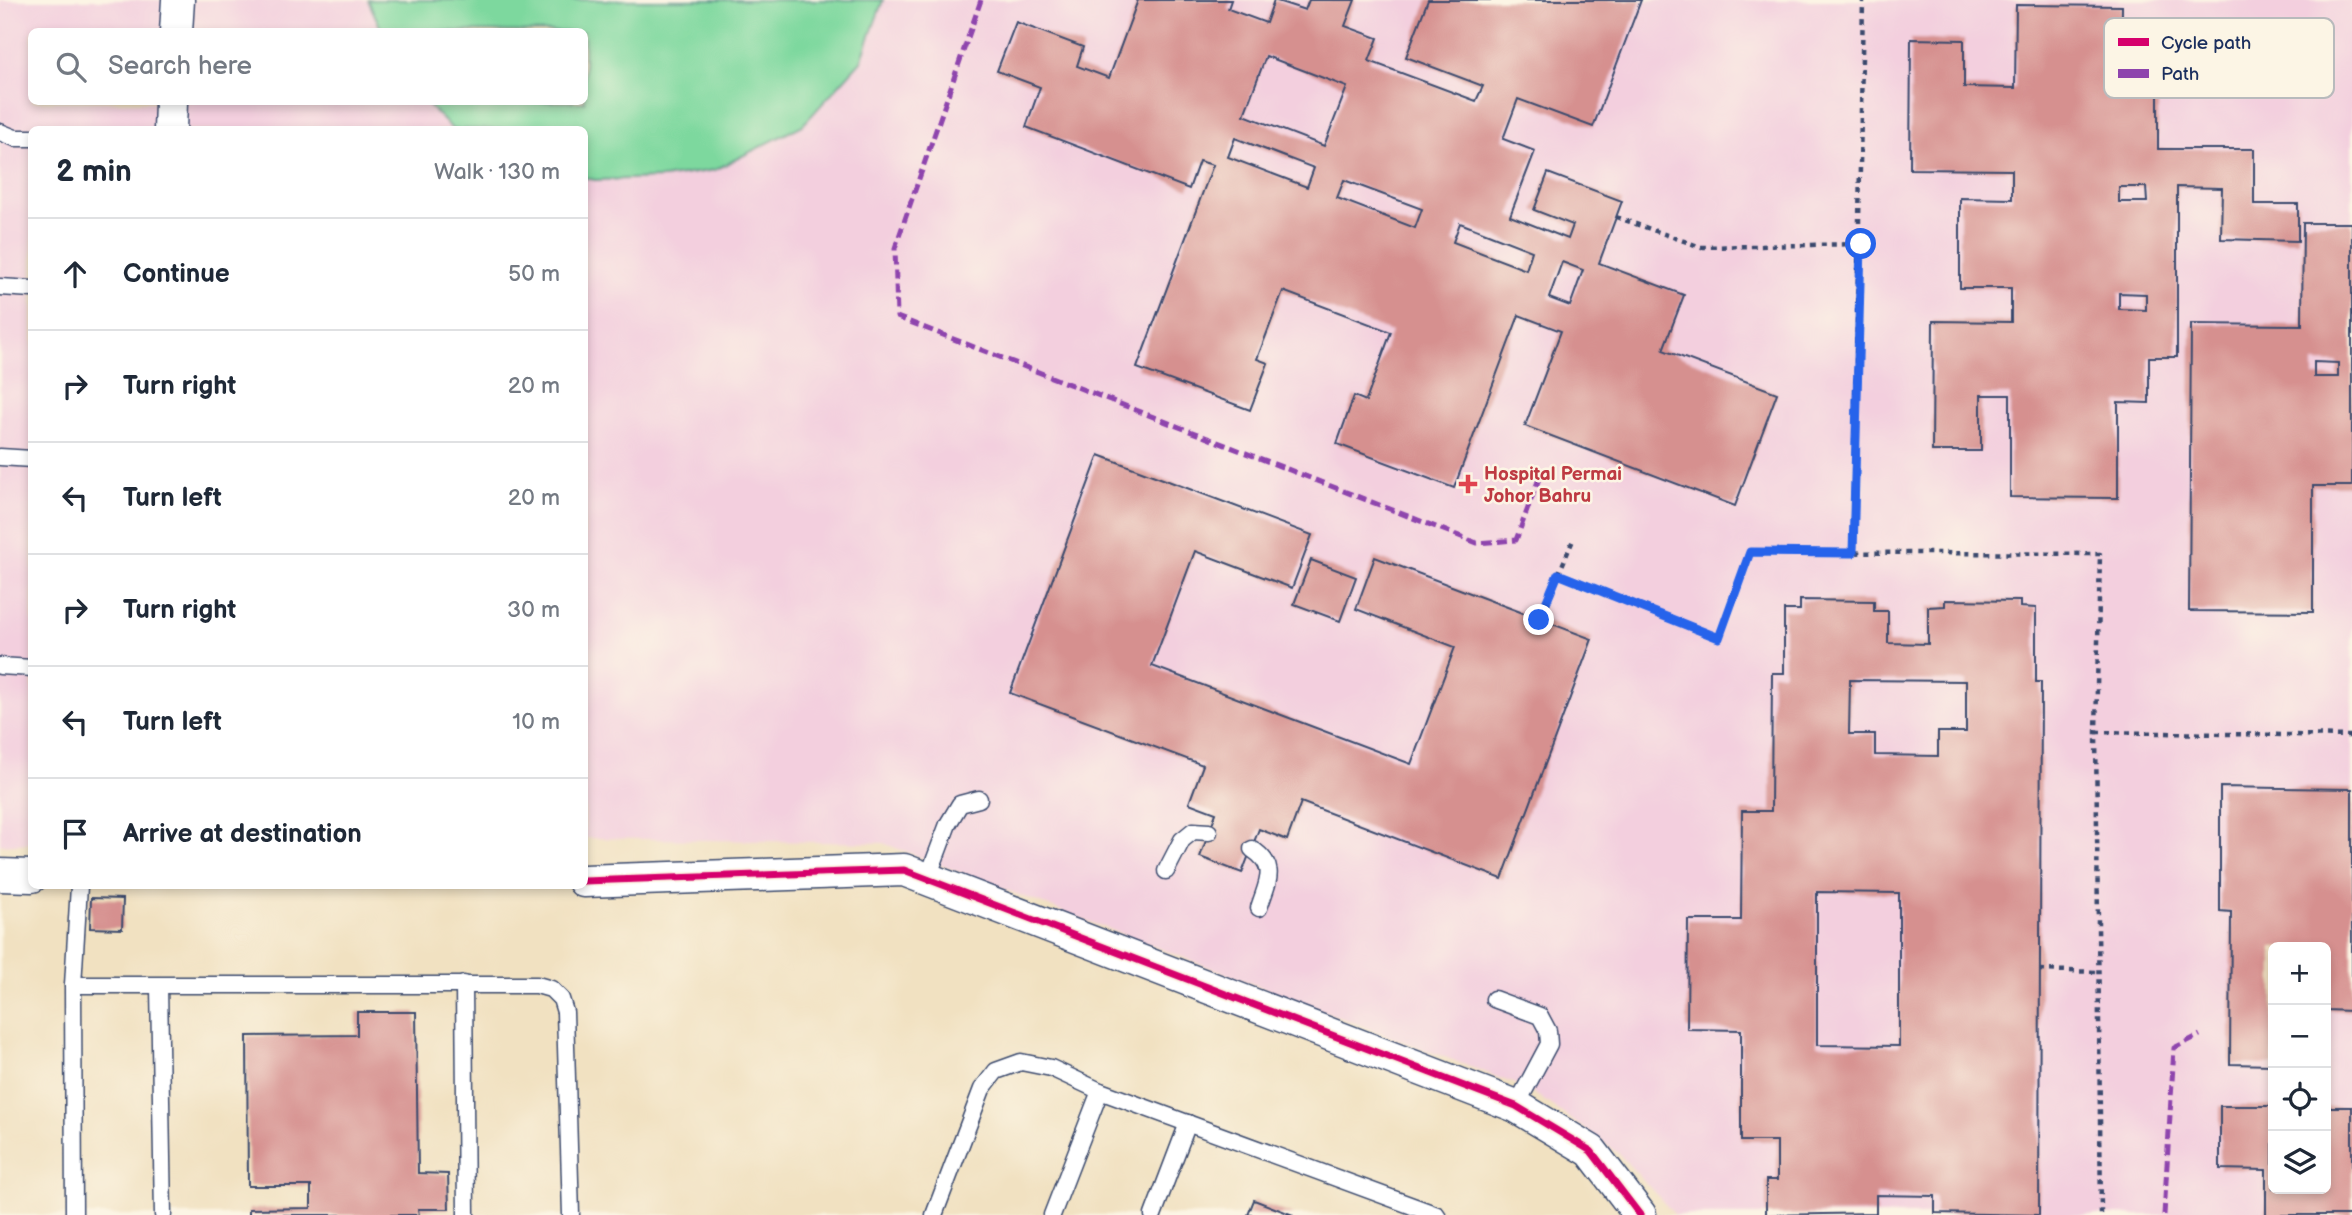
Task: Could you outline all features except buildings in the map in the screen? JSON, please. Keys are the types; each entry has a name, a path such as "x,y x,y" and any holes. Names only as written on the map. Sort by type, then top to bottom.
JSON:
{"street":[{"path":"176,28 178,0"},
{"path":"170,126 171,105"},
{"path":"588,881 904,870 1516,1107 1591,1151 1640,1215"},
{"path":"0,875 28,876"}],"lane":[{"path":"0,132 15,138 28,138"},
{"path":"0,287 28,289"},
{"path":"0,457 28,459"},
{"path":"0,666 28,667"},
{"path":"927,880 948,824 960,804 979,799"},
{"path":"1166,872 1182,840 1193,831 1209,832"},
{"path":"1252,849 1265,857 1270,870 1259,908"},
{"path":"74,1215 73,985 79,889"},
{"path":"73,985 464,984 537,985 551,989 561,999 565,1012 571,1215"},
{"path":"464,984 466,1215"},
{"path":"159,986 163,1215"},
{"path":"1494,999 1540,1016 1548,1031 1549,1044 1516,1107"},
{"path":"934,1215 982,1089 996,1071 1021,1062 1051,1068 1100,1091 1437,1215"},
{"path":"1052,1215 1100,1091"},
{"path":"1153,1215 1188,1124"}],"path":[{"path":"1853,553 1861,244 1863,0"},
{"path":"1616,217 1701,247 1861,244"},
{"path":"1539,620 1573,540"},
{"path":"1558,574 1719,638 1750,552 2100,554 2096,732 2101,1215"},
{"path":"2096,732 2352,736"},
{"path":"2040,970 2098,972"}],"shaded area":[{"name":"Hospital Permai Johor Bahru","path":"0,0 2352,0 2352,1215 1675,1215 1618,1153 1528,1089 883,843 588,838 588,126 28,126 28,843 0,845"}],"green space":[{"path":"368,0 883,0 861,61 803,125 715,170 663,178 588,179 588,126 449,126 428,105 588,105 588,28 381,28"}],"marked path":[{"path":"981,0 895,248 897,317 1477,543 1516,540 1540,476"},
{"path":"2164,1215 2174,1048 2200,1035"}],"cycle path":[{"path":"588,881 904,870 1516,1106 1591,1151 1640,1215"}],"place":[{"name":"Hospital Permai Johor Bahru","path":"1468,484"}],"route":[{"path":"1539,620 1558,574 1719,638 1750,552 1853,553 1861,244"}]}
